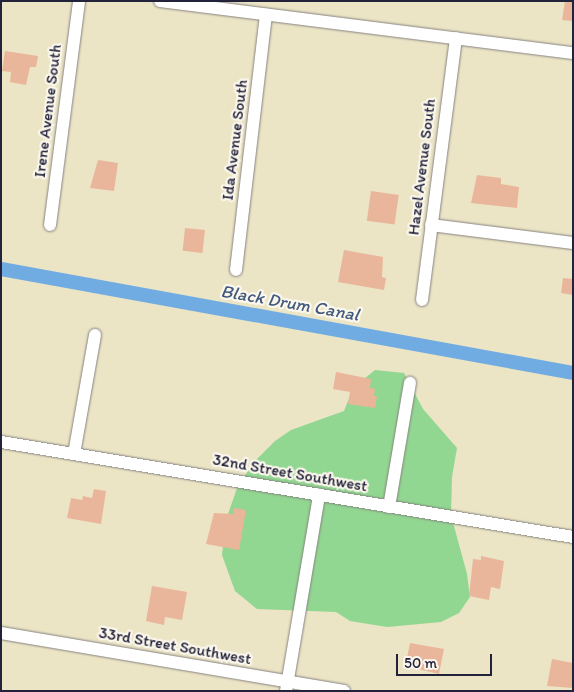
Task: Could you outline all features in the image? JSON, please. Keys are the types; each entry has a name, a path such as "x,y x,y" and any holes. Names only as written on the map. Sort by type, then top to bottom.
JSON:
{"street":[{"name":"Irene Avenue South","path":"50,225 78,1"},
{"path":"160,1 212,5 266,15 573,53"},
{"name":"Ida Avenue South","path":"236,270 266,15"},
{"name":"Hazel Avenue South","path":"422,300 456,38"},
{"path":"431,225 573,243"},
{"path":"74,454 95,334"},
{"path":"389,506 410,383"},
{"name":"32nd Street Southwest","path":"1,442 573,537"},
{"path":"287,686 319,494"},
{"name":"33rd Street Southwest","path":"1,633 287,686 344,691"}],"green space":[{"path":"375,370 404,373 423,409 457,448 452,477 451,515 467,574 470,597 459,613 441,622 387,627 350,621 336,612 257,609 235,591 222,555 226,520 237,488 253,463 275,441 291,430 344,411 353,388"}],"building":[{"path":"565,1 573,1 573,21 562,20"},
{"path":"5,51 38,56 36,67 30,67 26,85 10,82 11,72 2,71"},
{"path":"98,160 118,163 114,191 90,188"},
{"path":"477,175 501,178 501,184 519,187 517,208 471,203"},
{"path":"371,191 399,195 395,225 367,221"},
{"path":"185,228 205,230 202,253 183,251"},
{"path":"344,250 383,257 382,277 386,278 384,290 338,282"},
{"path":"563,278 573,279 573,295 561,293"},
{"path":"336,372 371,379 370,388 375,389 374,396 377,396 375,408 348,404 350,392 333,389"},
{"path":"94,489 106,491 101,524 67,518 71,498 82,500 83,496 92,498"},
{"path":"234,508 246,510 239,550 206,544 214,513 233,514"},
{"path":"481,556 504,561 500,589 491,587 489,600 469,596 473,559 481,560"},
{"path":"152,586 187,592 182,620 165,617 164,625 146,621"},
{"path":"410,643 444,649 439,674 414,668 415,665 406,663"},
{"path":"552,659 573,663 573,688 547,686"}],"waterway":[{"name":"Black Drum Canal","path":"1,269 573,373"}]}
